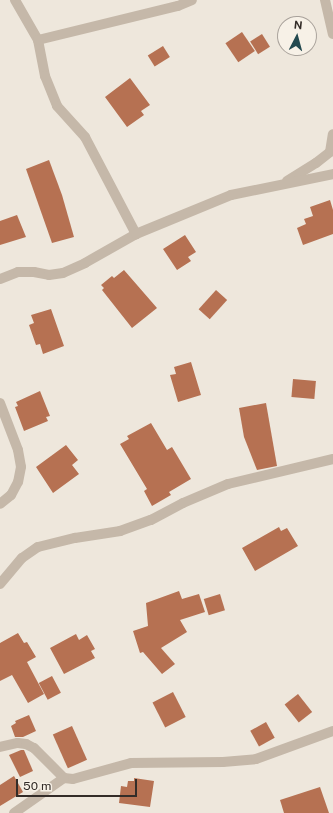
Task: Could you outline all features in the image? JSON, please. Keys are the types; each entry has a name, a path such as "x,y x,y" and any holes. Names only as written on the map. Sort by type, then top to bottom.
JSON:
{"street":[{"path":"16,0 38,40 46,76 57,106 85,137 136,234"},
{"path":"38,40 178,6 192,0"},
{"path":"325,0 333,34"},
{"path":"282,185 316,164 330,152 333,134"},
{"path":"0,279 18,272 34,272 49,276 63,273 86,263 136,234 231,195 333,174"},
{"path":"0,403 18,450 21,466 18,482 11,495 0,504"},
{"path":"0,584 22,558 38,547 75,538 120,531 151,520 183,503 228,484 333,459"},
{"path":"0,747 18,743 26,744 34,748 64,778 73,779 132,763 223,762 256,759 333,731"},
{"path":"14,813 64,778"}],"building":[{"path":"242,32 255,51 238,62 225,43"},
{"path":"262,34 270,47 258,54 250,41"},
{"path":"163,46 170,57 155,67 148,56"},
{"path":"130,78 150,105 141,111 144,115 127,127 105,97"},
{"path":"49,160 62,195 74,237 52,243 26,169"},
{"path":"330,200 333,210 333,234 303,245 297,228 306,224 304,219 313,216 310,207"},
{"path":"17,215 26,237 0,245 0,221"},
{"path":"185,235 196,252 188,257 191,261 177,270 163,249"},
{"path":"124,270 157,308 132,328 102,290 104,288 101,285 112,276 114,278"},
{"path":"216,290 227,300 210,319 199,309"},
{"path":"51,309 64,346 43,354 40,344 36,345 29,325 34,323 31,315"},
{"path":"191,362 201,395 178,402 170,375 176,374 174,367"},
{"path":"293,379 316,381 314,399 291,397"},
{"path":"40,391 50,416 46,417 48,421 24,431 15,407 18,406 16,402"},
{"path":"266,403 277,466 257,470 244,437 239,408"},
{"path":"151,423 167,450 172,447 191,479 169,492 171,495 152,506 144,491 147,489 120,444 129,439 127,436"},
{"path":"66,445 78,460 72,465 79,474 53,493 36,467"},
{"path":"279,527 281,531 287,528 298,546 255,571 242,548"},
{"path":"179,591 182,599 199,594 205,612 180,620 187,632 161,648 175,664 162,674 143,652 140,653 133,631 148,626 146,603"},
{"path":"220,594 225,610 209,615 204,599"},
{"path":"18,633 24,643 27,642 36,657 27,662 44,694 28,703 12,675 0,681 0,643"},
{"path":"76,634 79,640 87,635 95,649 91,651 95,658 64,674 50,648"},
{"path":"52,676 61,693 48,700 39,683"},
{"path":"173,692 186,717 165,727 153,702"},
{"path":"298,694 312,712 299,723 285,704"},
{"path":"29,715 36,731 23,737 15,737 11,726 16,723 15,721"},
{"path":"266,722 275,738 259,746 250,731"},
{"path":"72,726 87,760 68,768 53,735"},
{"path":"24,750 33,771 20,777 9,755"},
{"path":"14,776 23,792 0,806 0,785"},
{"path":"134,778 154,781 150,807 119,803 121,786 127,787 128,781 134,781"},
{"path":"320,787 329,813 284,813 280,800"}]}
